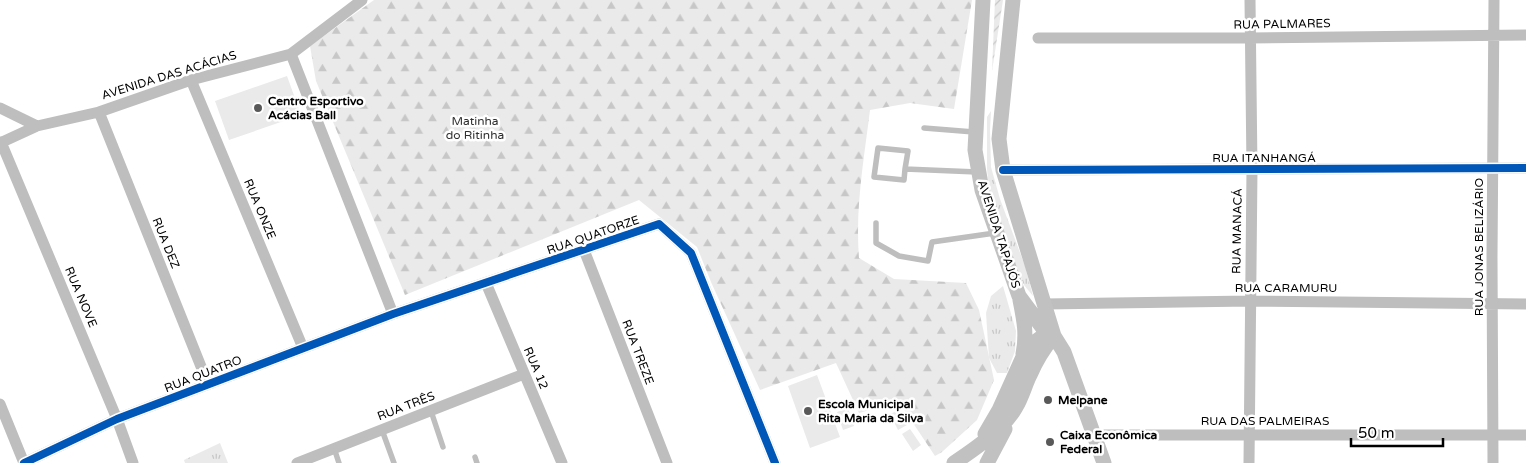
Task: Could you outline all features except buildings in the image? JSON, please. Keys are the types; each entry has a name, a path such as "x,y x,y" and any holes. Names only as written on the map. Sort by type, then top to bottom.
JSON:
{"main road":[{"name":"AVENIDA TAPAJÓS","path":"983,0 975,150 982,190 1020,296 1045,331 1054,336"},
{"name":"AVENIDA TAPAJÓS","path":"1013,0 999,139 1003,170 1054,336 1064,352 1104,463"},
{"path":"977,98 988,90 996,91 1003,95"},
{"path":"1020,296 1026,330 1026,339 1021,359"},
{"path":"982,441 999,410 1027,348 1043,336 1054,336"},
{"path":"987,463 1045,347 1054,336"},
{"path":"954,463 982,441 990,438 1016,407"}],"street":[{"name":"AVENIDA DAS ACÁCIAS","path":"0,142 37,126 99,112 191,80 291,54 362,0"},
{"name":"RUA MANACÁ","path":"1249,463 1252,169 1250,0"},
{"name":"RUA JONAS BELIZÁRIO","path":"1493,463 1494,0"},
{"name":"RUA PALMARES","path":"1038,38 1526,35"},
{"path":"291,54 393,314"},
{"name":"RUA ONZE","path":"191,80 303,348"},
{"path":"0,108 37,126"},
{"name":"RUA DEZ","path":"99,112 208,384"},
{"name":"RUA NOVE","path":"0,142 133,463"},
{"name":"RUA ITANHANGÁ","path":"1003,170 1526,168"},
{"name":"RUA QUATORZE","path":"393,314 659,224 691,253 775,463"},
{"name":"RUA TREZE","path":"584,250 667,463"},
{"name":"RUA 12","path":"486,283 562,463"},
{"name":"RUA CARAMURU","path":"1045,304 1250,301 1526,304"},
{"name":"RUA QUATRO","path":"24,463 116,419 393,314"},
{"name":"RUA TRÊS","path":"297,463 524,374"},
{"path":"0,404 24,463"},
{"name":"RUA DAS PALMEIRAS","path":"1094,435 1526,435"}],"lane":[{"path":"924,128 976,133"},
{"path":"878,148 908,151 905,169 904,180 874,176 878,148"},
{"path":"905,169 979,172"},
{"path":"876,223 876,243 899,256 928,260 932,242 997,233"},
{"path":"431,411 444,447"},
{"path":"382,430 394,463"},
{"path":"334,448 339,463"}],"green space":[{"name":"Matinha do Ritinha","path":"374,0 972,0 954,109 910,103 870,110 861,184 858,239 859,258 894,279 966,283 979,310 994,380 977,420 942,452 935,456 899,402 859,413 836,363 760,390 697,247 639,200 405,295 316,81 310,46"},
{"path":"995,0 1003,0 992,71"},
{"name":"Centro Esportivo Acácias Ball","path":"287,76 301,115 229,140 215,101"},
{"path":"991,111 991,167 1000,199 1025,266 1033,296 1024,285 1004,236 989,189 987,117"},
{"path":"1003,286 1016,331 1015,351 1007,373 997,373 989,358 986,313 991,296"},
{"path":"817,375 840,437 810,448 788,386"},
{"path":"848,408 854,426 843,430 837,412"},
{"path":"899,410 907,425 898,430 890,414"},
{"path":"910,429 921,445 913,451 902,434"},
{"path":"220,443 228,463 185,463 184,460"}],"cycle path":[{"path":"1003,170 1526,168"},
{"path":"24,463 117,419 393,314 659,224 691,253 775,463"}],"place":[{"name":"Centro Esportivo Acácias Ball","path":"258,108"},
{"name":"Melpane","path":"1048,400"},
{"name":"Escola Municipal Rita Maria da Silva","path":"808,411"},
{"name":"Caixa Econômica Federal","path":"1050,442"}]}
